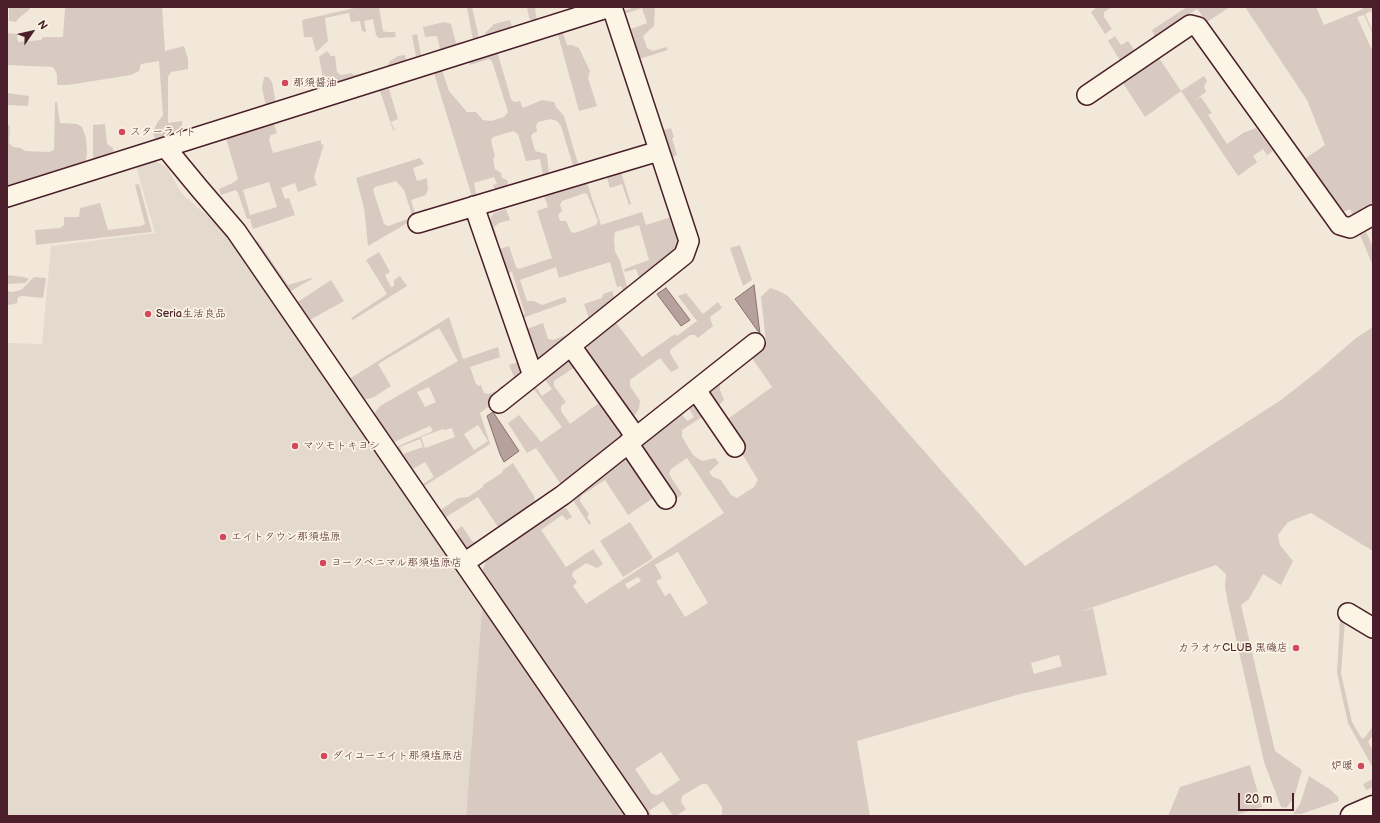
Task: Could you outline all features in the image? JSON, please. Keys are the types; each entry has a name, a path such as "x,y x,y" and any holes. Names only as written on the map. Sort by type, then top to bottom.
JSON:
{"highway":[{"path":"1352,816 1373,807"}],"street":[{"path":"7,197 611,7 689,241 684,255 499,403"},
{"path":"1087,95 1190,25 1198,27 1340,225 1350,228 1373,215"},
{"path":"166,148 236,230 638,816"},
{"path":"418,223 659,151"},
{"path":"474,206 532,376"},
{"path":"464,563 562,495 755,343"},
{"path":"571,346 632,440 666,499"},
{"path":"696,390 735,447"},
{"path":"1348,613 1373,628"}],"shaded area":[{"path":"9,7 30,7 29,10 16,22 9,21"},
{"path":"64,7 162,7 165,51 184,46 188,59 188,69 171,72 168,77 168,123 182,121 183,135 156,142 153,132 163,115 159,61 141,64 139,71 131,75 68,85 57,85 57,74 53,67 7,65 8,33 17,34 18,42 41,40 43,37 63,37"},
{"path":"359,7 379,7 383,31 395,32 396,37 379,38 376,35 373,19 364,21 366,32 362,31 360,21 351,22 349,13 325,18 328,41 316,52 312,37 304,37 302,20"},
{"path":"467,7 472,7 478,33 478,42 441,53 437,36 425,37 423,27 444,22 451,24 456,43 473,40"},
{"path":"527,7 538,7 535,9 537,21 534,23 529,18"},
{"path":"635,7 655,7 654,26 643,36 647,48 653,51 666,47 668,50 636,60 631,43 635,41 631,29 647,23 642,8 624,14 624,11"},
{"path":"1097,7 1112,7 1104,12 1104,17 1112,29 1105,34 1091,12"},
{"path":"1187,7 1230,7 1207,22 1197,9 1155,37 1152,30"},
{"path":"1245,7 1316,7 1324,25 1363,9 1362,7 1373,7 1373,15 1371,11 1365,14 1373,35 1364,15 1357,17 1371,48 1373,48 1373,205 1353,216 1350,209 1340,213 1303,160 1325,145 1307,100"},
{"path":"510,20 512,27 507,33 485,40 485,33 494,24"},
{"path":"562,30 567,45 572,45 579,48 590,71 588,78 597,106 579,111 558,35 520,45 519,42"},
{"path":"417,34 422,60 387,70 390,61 398,56 405,55 406,60 416,57 412,35"},
{"path":"1115,36 1121,45 1128,41 1135,51 1121,62 1108,41"},
{"path":"327,51 331,56 335,56 337,72 341,75 351,73 354,75 374,71 374,74 333,87 331,83 324,84 319,57"},
{"path":"497,51 511,99 514,102 520,101 523,108 542,100 554,102 556,107 564,116 579,167 574,169 561,126 557,121 551,119 538,122 536,126 537,132 533,133 531,136 535,151 546,154 547,156 549,174 543,176 540,159 526,161 518,134 513,131 493,137 491,140 495,157 493,159 495,169 501,173 502,178 507,180 509,189 496,193 493,185 497,184 494,177 474,183 477,198 473,200 433,70 441,67 449,91 467,112 476,112 483,120 491,121 504,117 508,112 492,61 489,59 470,65 469,60"},
{"path":"1157,55 1181,91 1145,117 1121,80"},
{"path":"1204,76 1207,81 1204,86 1206,92 1194,101 1201,97 1212,113 1208,115 1227,144 1243,133 1256,128 1273,151 1238,176 1181,91","holes":["1263,149 1267,155 1257,162 1253,156"]},
{"path":"264,77 268,77 272,82 276,104 266,106 262,88"},
{"path":"388,86 398,119 391,122 394,129 397,129 393,130 379,88"},
{"path":"7,93 29,96 28,106 7,105"},
{"path":"55,102 57,102 60,123 77,124 82,127 86,138 87,153 85,165 12,186 7,185 7,124 10,126 9,143 13,147 21,148 25,151 49,152 54,150"},
{"path":"273,121 277,133 271,135 269,139 273,153 321,140 321,145 324,144 314,177 317,185 298,192 295,183 281,188 285,199 289,198 295,215 253,229 250,219 247,219 236,190 221,195 219,189 233,183 238,179 225,135","holes":["269,182 277,207 250,215 243,190"]},
{"path":"105,124 107,144 113,148 114,156 93,162 93,125"},
{"path":"671,128 677,155 672,157 663,130"},
{"path":"420,158 424,164 413,168 417,181 427,178 428,189 426,195 411,200 415,213 434,207 435,210 416,218 368,246 364,208 356,178","holes":["396,181 404,190 412,215 408,219 388,226 384,224 373,190 375,187"]},
{"name":"エイトタウン那須塩原","path":"151,161 168,168 178,188 184,196 230,235 482,609 466,816 7,816 7,343 42,344 51,246 155,233 136,166"},
{"path":"621,172 631,204 629,205 622,184 610,188 607,178 613,174"},
{"path":"587,183 601,225 642,212 646,225 674,216 681,237 676,251 640,279 636,269 625,272 624,269 649,260 639,225 615,232 615,251 620,261 628,290 624,293 621,286 617,287 610,262 559,278 556,267 520,280 527,301 534,301 542,305 565,297 567,302 520,319 520,316 525,314 512,272 505,274 497,250 509,246 516,267 519,269 552,258 537,211 548,207 544,196","holes":["585,193 587,194 598,221 596,225 575,233 571,232 566,221 560,221 558,215 562,211 560,205 562,201"]},
{"path":"139,184 152,232 36,245 35,230 60,228 64,225 64,217 79,217 80,208 100,203 108,230 141,226 145,224 135,185"},
{"path":"506,209 510,220 499,223 494,227 497,238 494,239 488,222 494,213"},
{"path":"1366,232 1373,247 1373,266 1360,235"},
{"path":"257,240 288,285 311,278 312,279 289,292 253,243"},
{"path":"740,245 752,280 743,286 730,248"},
{"path":"379,252 390,272 385,275 391,287 394,286 394,280 400,276 407,286 353,320 351,318 387,294 366,260"},
{"path":"7,275 29,279 25,283 8,284"},
{"path":"34,277 46,278 43,298 22,296 18,297 17,303 10,305 7,304 7,291 12,292 21,290"},
{"path":"331,280 344,301 308,321 296,303"},
{"path":"754,285 760,334 735,299"},
{"path":"666,288 690,320 681,326 657,294"},
{"path":"770,288 788,296 1025,566 1281,400 1318,371 1356,338 1373,327 1373,551 1311,513 1288,522 1278,535 1280,545 1293,561 1281,585 1263,574 1249,599 1241,605 1275,751 1302,770 1294,798 1286,808 1281,807 1264,762 1228,603 1225,587 1226,574 1216,565 1079,612 1093,608 1107,675 1020,694 857,741 870,816 720,816 722,814 722,807 707,784 702,784 682,796 681,802 686,809 676,816 673,816 663,801 649,811 652,816 646,816 481,574 487,559 560,509 566,508 572,517 567,520 562,515 541,530 566,567 593,549 603,564 597,568 586,563 573,572 572,576 577,582 573,586 586,604 724,513 687,458 671,469 669,474 682,494 678,498 667,489 642,451 643,442 680,412 687,421 694,417 688,407 692,403 699,406 705,415 682,430 682,437 693,455 702,461 715,458 719,463 709,472 713,477 721,480 731,495 737,498 754,487 758,480 738,447 725,421 772,387 752,358 720,382 720,390 724,400 717,407 708,395 709,389 716,381 766,342 761,297","holes":["678,552 708,603 685,617 670,593 665,596 656,581 662,578 655,565","638,577 641,581 628,589 625,584","1059,655 1062,666 1034,674 1031,663","661,752 680,780 658,795 652,794 635,769"]},
{"path":"612,291 615,300 590,321 584,304 602,298 603,294"},
{"path":"686,293 703,314 718,302 722,308 710,317 713,326 698,338 695,335 690,335 670,350 670,353 679,368 671,372 660,358 630,380 630,386 640,401 636,414 631,418 586,352 588,342 614,320 642,357 675,334 677,336 697,321 678,296"},
{"path":"449,317 463,359 498,347 500,357 470,367 476,384 479,386 481,385 484,393 488,394 498,391 500,387 513,382 514,377 509,365 519,362 524,373 494,402 480,413 490,444 423,487 396,447 433,431 430,426 394,442 374,414 380,406 458,361 439,328 378,364 391,386 374,397 364,400 349,379","holes":["429,387 436,402 425,407 417,392","478,425 488,441 474,450 464,434","452,428 455,437 425,448 421,437 443,429","420,439 423,447 403,454 400,447","425,462 434,477 423,484 413,469"]},
{"path":"543,323 548,339 553,340 571,333 573,334 541,358 533,356 524,330"},
{"path":"569,359 575,367 554,381 554,386 566,402 561,406 561,411 570,424 599,403 624,437 562,486 536,448 527,453 508,423 519,415 541,442 562,427 530,384","holes":["543,377 552,389 542,396 534,384"]},
{"path":"493,412 519,451 504,462 487,416"},
{"path":"622,457 631,458 656,496 628,515 605,480 581,496 580,501 589,514 587,517 591,523 589,525 573,500 576,494"},
{"path":"513,463 534,496 535,502 533,509 500,530 478,497 443,519 438,512 458,498 468,497 502,473 503,470"},
{"path":"630,522 653,558 623,577 600,541"},
{"path":"462,526 472,541 476,542 479,540 481,542 471,548 461,547 453,533"},
{"path":"482,609 486,610 632,816 466,816"},
{"path":"1340,619 1345,620 1341,673 1352,722 1362,739 1373,726 1373,735 1368,742 1373,750 1373,768 1348,723 1337,673"},
{"path":"1250,765 1262,807 1233,816 1168,816 1180,787"},
{"path":"1309,776 1331,790 1338,797 1339,801 1301,814 1293,814 1300,804"},
{"path":"1373,779 1373,787 1366,790 1363,784"}],"place":[{"name":"那須醤油","path":"285,83"},
{"name":"スターライト","path":"122,132"},
{"name":"Seria生活良品","path":"148,314"},
{"name":"マツモトキヨシ","path":"295,446"},
{"name":"エイトタウン那須塩原","path":"223,537"},
{"name":"ヨークベニマル那須塩原店","path":"323,563"},
{"name":"カラオケCLUB 黒磯店","path":"1296,648"},
{"name":"ダイユーエイト那須塩原店","path":"324,756"},
{"name":"炉暖","path":"1361,766"}]}
